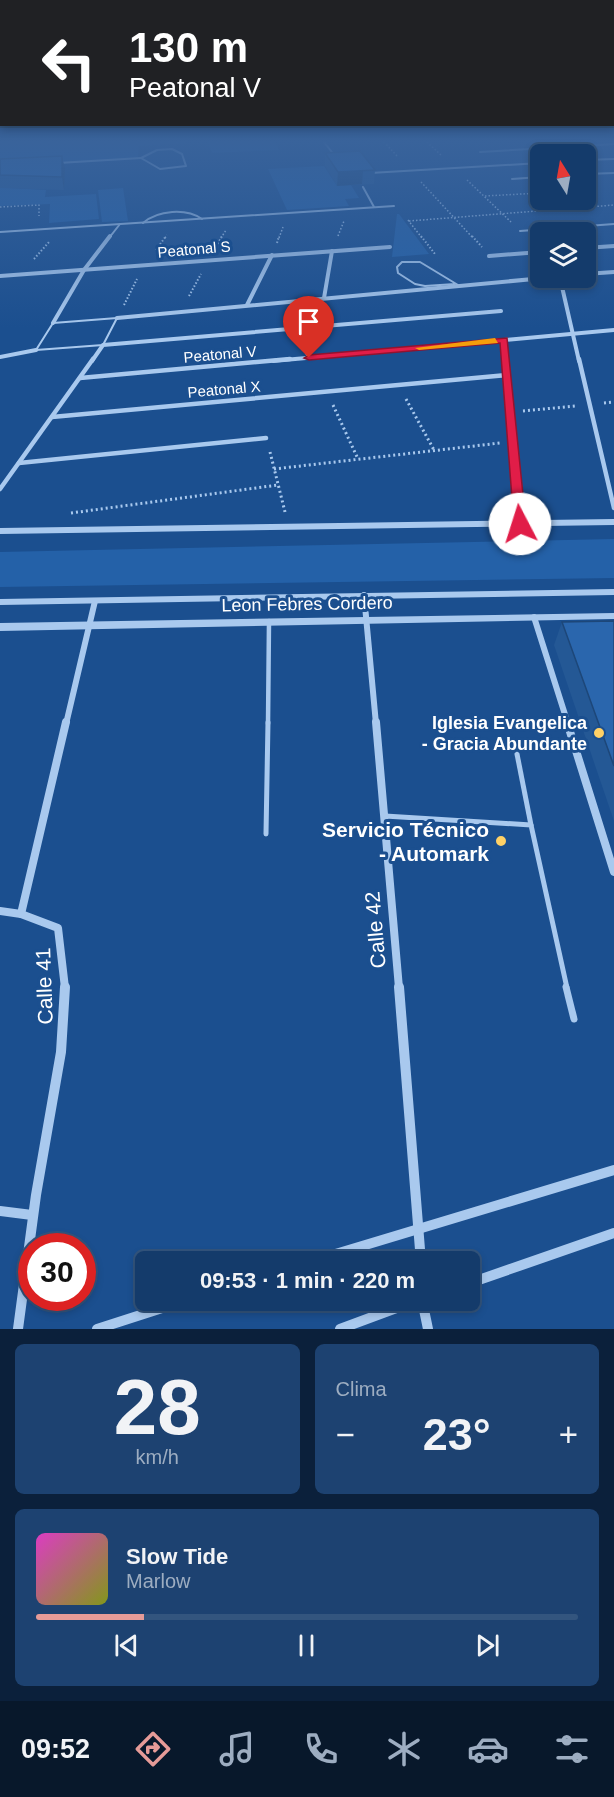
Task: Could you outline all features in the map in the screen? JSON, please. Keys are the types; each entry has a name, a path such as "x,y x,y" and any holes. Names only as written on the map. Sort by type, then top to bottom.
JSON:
{"street":[{"path":"0,232 394,206"},
{"path":"53,323 84,270 120,224"},
{"path":"520,231 614,224"},
{"path":"596,247 614,246"},
{"name":"Peatonal S","path":"0,276 390,247"},
{"path":"324,298 332,251"},
{"path":"489,256 530,253"},
{"path":"247,305 272,255"},
{"path":"596,273 614,272"},
{"path":"117,318 530,279"},
{"path":"562,288 614,508"},
{"path":"312,299 323,325"},
{"path":"0,489 103,345 501,311"},
{"path":"298,327 309,358"},
{"name":"Peatonal V","path":"80,378 614,330"},
{"path":"504,340 520,524"},
{"path":"0,357 36,350"},
{"name":"Peatonal X","path":"52,417 507,375"},
{"path":"19,463 266,438"},
{"path":"0,531 614,522"},
{"name":"Leon Febres Cordero","path":"0,602 614,592"},
{"name":"Calle 42","path":"364,595 385,816 421,1251"},
{"path":"0,911 21,914 95,600"},
{"name":"Leon Febres Cordero","path":"0,627 366,618 614,616"},
{"path":"534,617 614,872"},
{"name":"Calle 41","path":"18,1329 32,1215 65,1028 64,953 58,928 21,914"},
{"path":"343,1251 420,1226 614,1170"},
{"path":"0,1211 32,1215"},
{"path":"480,1280 614,1233"},
{"path":"98,1329 153,1311"},
{"path":"340,1329 390,1311"},
{"path":"423,1311 428,1329"}],"lane":[{"path":"143,223 155,215 176,213 193,213 202,219"},
{"path":"402,262 420,262 457,285 415,284 398,273 397,267 402,262"},
{"path":"36,350 53,323 117,318"},
{"path":"36,350 103,345 117,318"},
{"path":"266,834 269,621"},
{"path":"518,754 537,865 574,1019"},
{"path":"385,816 531,825"}],"path":[{"path":"442,204 489,256"},
{"path":"492,204 520,231"},
{"path":"0,207 39,205 38,230"},
{"path":"409,221 614,205"},
{"path":"394,206 438,258"},
{"path":"332,251 349,209"},
{"path":"272,255 288,213"},
{"path":"20,274 61,228"},
{"path":"398,386 434,450"},
{"path":"327,392 358,459"},
{"path":"510,412 614,402"},
{"path":"266,438 289,527"},
{"path":"274,468 513,441"},
{"path":"66,513 278,485"}],"shaded area":[{"path":"0,204 49,204 0,206"},
{"path":"50,204 97,204 99,219 49,223"},
{"path":"100,204 125,204 128,221 102,222"},
{"path":"284,204 348,204 349,206 287,210"},
{"path":"397,214 399,214 429,254 392,257"},
{"path":"614,539 614,578 0,587 0,552"}],"building":[{"path":"614,621 614,766 562,622"}],"slow traffic":[{"path":"419,348 495,341"}],"place":[{"name":"Iglesia Evangelica - Gracia Abundante","path":"599,733"},
{"name":"Servicio Técnico - Automark","path":"501,841"}],"route":[{"path":"309,358 504,340 520,524"}]}
